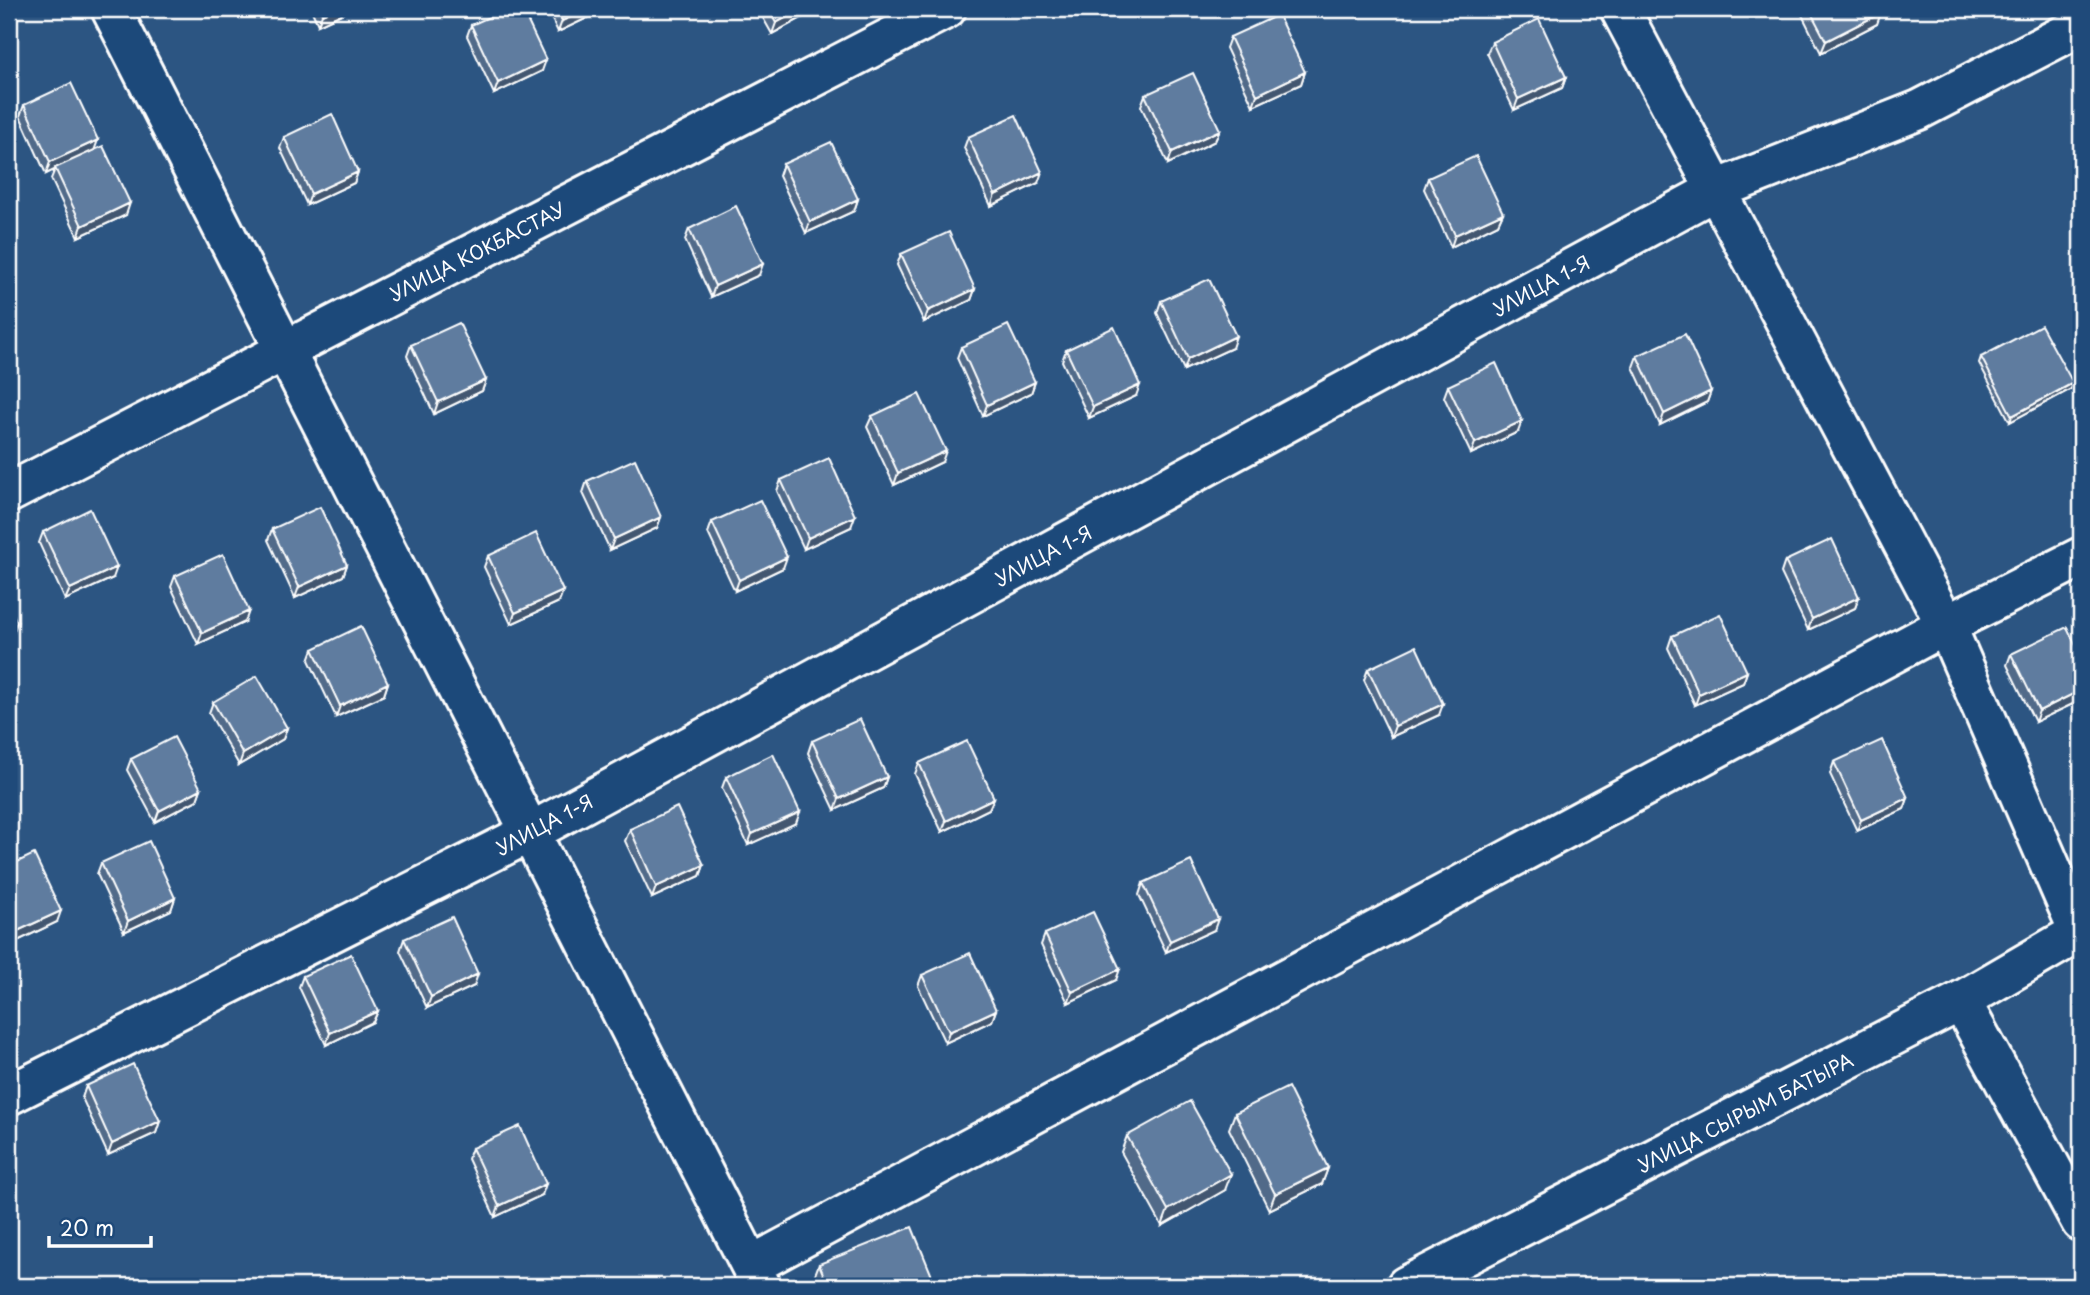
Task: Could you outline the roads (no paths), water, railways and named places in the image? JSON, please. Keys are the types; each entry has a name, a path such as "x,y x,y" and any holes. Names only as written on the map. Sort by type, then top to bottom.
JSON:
{"street":[{"path":"110,9 756,1276 1946,625 2081,557"},
{"name":"УЛИЦА КОКБАСТАУ","path":"9,493 946,9"},
{"path":"1620,9 1946,625 2080,931"},
{"name":"УЛИЦА 1-Я","path":"9,1095 531,832 1716,190 1919,110 2081,26"},
{"name":"УЛИЦА СЫРЫМ БАТЫРА","path":"1406,1286 1961,1000 2080,931"},
{"path":"1961,1000 2081,1222"}]}
